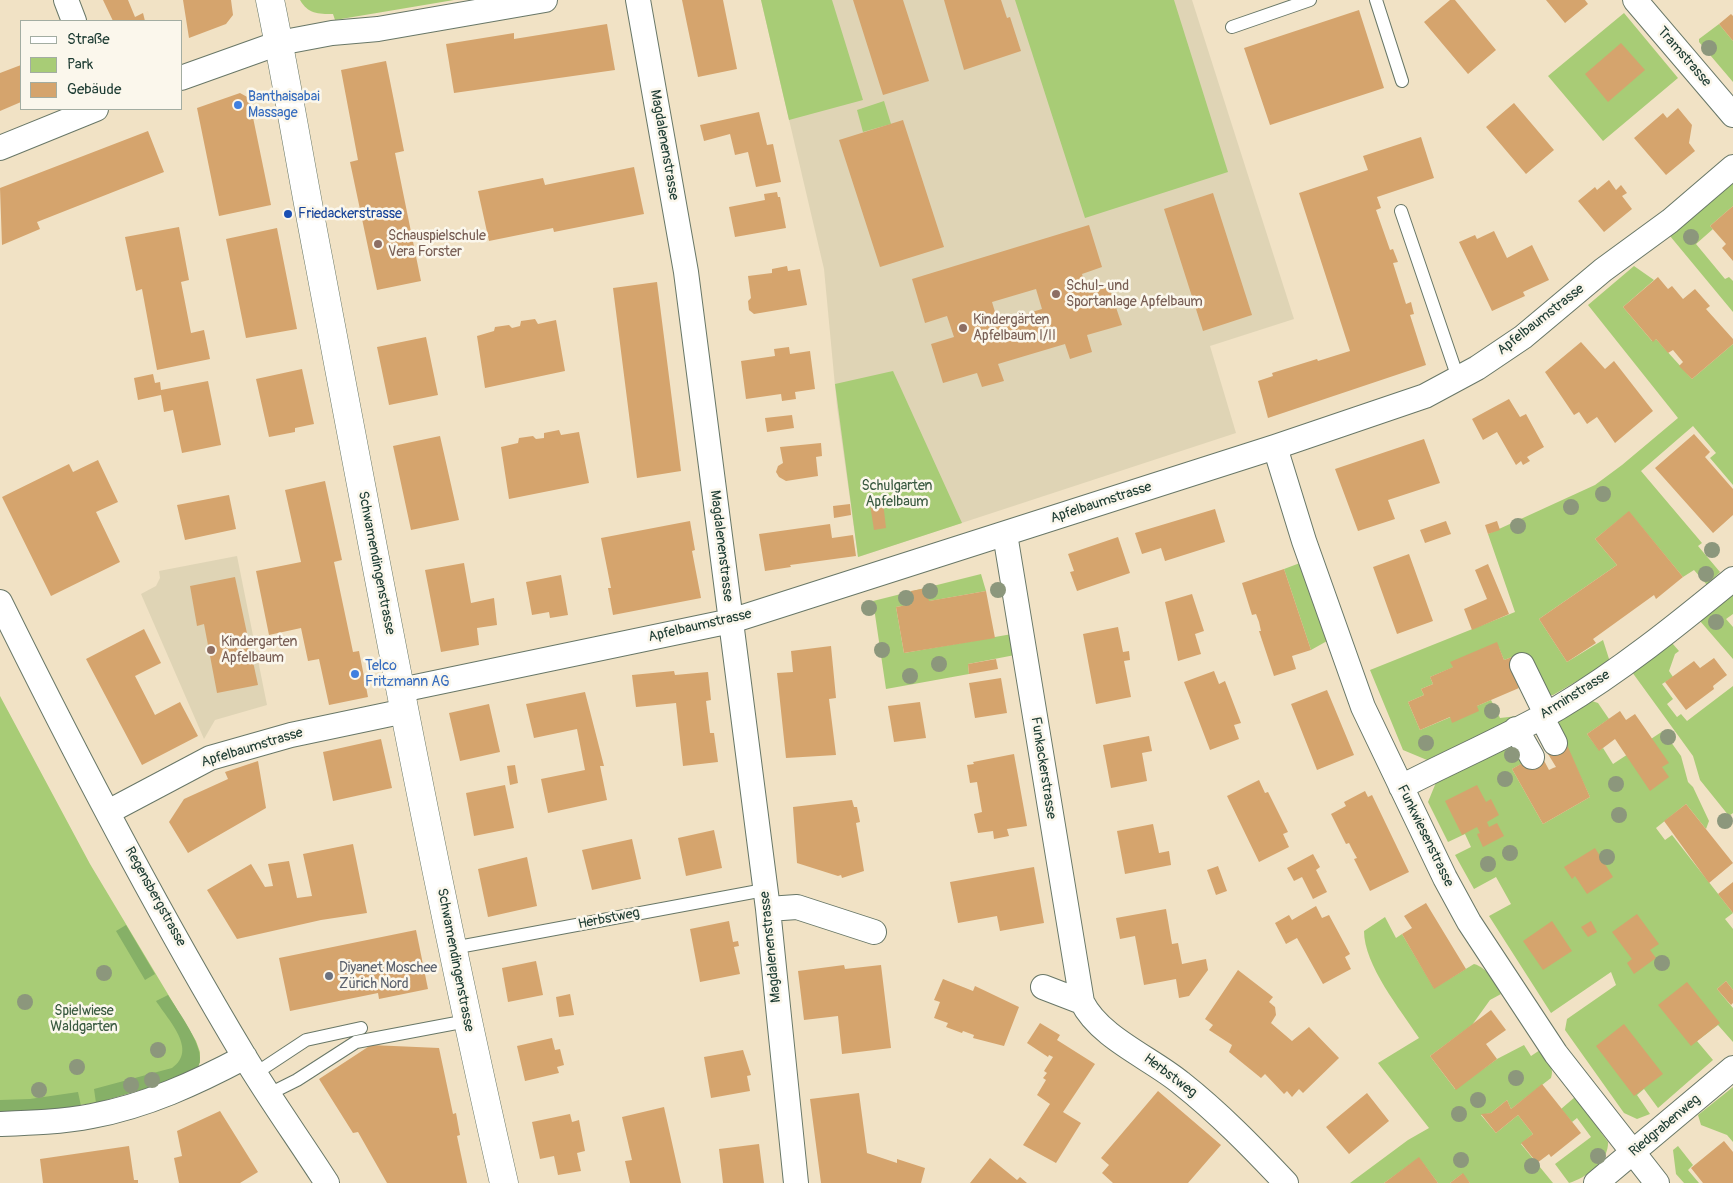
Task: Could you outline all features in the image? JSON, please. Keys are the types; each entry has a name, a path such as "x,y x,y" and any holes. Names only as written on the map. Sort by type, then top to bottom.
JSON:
{"street":[{"path":"66,0 74,20"},
{"name":"Schwamendingenstrasse","path":"270,0 403,701 467,1021 504,1183"},
{"path":"182,78 279,43 332,33 378,30 545,0"},
{"name":"Magdalenenstrasse","path":"638,0 684,255 766,899 796,1181"},
{"name":"Tramstrasse","path":"1635,0 1733,115"},
{"path":"0,148 94,110"},
{"name":"Apfelbaumstrasse","path":"108,812 210,758 403,701 731,621 1275,447 1425,396 1458,378 1523,337 1603,270 1670,221 1733,168"},
{"name":"Funkwiesenstrasse","path":"1275,447 1319,585 1363,707 1445,878 1494,961 1556,1054 1632,1154 1657,1183"},
{"name":"Funkackerstrasse","path":"1005,534 1082,1002"},
{"name":"Arminstrasse","path":"1401,787 1544,715 1596,684 1658,640 1733,579"},
{"name":"Regensbergstrasse","path":"0,602 88,779 250,1065 327,1183"},
{"path":"1522,665 1555,743"},
{"path":"1516,729 1532,758"},
{"name":"Herbstweg","path":"766,899 874,932"},
{"path":"1043,987 1082,1002"},
{"name":"Herbstweg","path":"1082,1002 1089,1016 1101,1027 1180,1082 1218,1114 1286,1183"},
{"path":"0,1124 92,1116 136,1105 250,1065"},
{"name":"Riedgrabenweg","path":"1596,1183 1733,1068"}],"lane":[{"path":"1232,27 1296,2 1310,0"},
{"path":"1376,0 1402,80"},
{"path":"1400,211 1458,378"},
{"name":"Herbstweg","path":"453,948 766,899"},
{"path":"269,1094 297,1080 356,1042 467,1021"},
{"path":"250,1065 306,1040 361,1028"}],"shaded area":[{"name":"Schul- und Sportanlage Apfelbaum","path":"761,0 1192,0 1294,319 1210,346 1236,433 858,557 837,407 824,269"},
{"name":"Kindergarten Apfelbaum","path":"237,556 267,705 215,720 204,739 141,594 156,586 160,578 159,571"}],"green space":[{"path":"300,0 454,0 335,20 333,14 310,11"},
{"path":"761,0 832,0 863,100 789,120"},
{"path":"1015,0 1174,0 1228,172 1085,218"},
{"path":"1624,13 1678,78 1603,141 1548,76"},
{"path":"1719,24 1733,41 1733,82 1699,42 1699,39"},
{"path":"884,101 891,124 863,132 857,110"},
{"path":"1733,182 1733,206 1710,226 1713,229 1696,244 1725,279 1729,277 1733,281 1733,312 1670,236"},
{"path":"1634,266 1654,280 1623,307 1652,341 1656,339 1692,379 1733,344 1733,485 1710,458 1716,453 1693,426 1641,471 1702,543 1698,546 1720,572 1707,585 1694,570 1683,577 1629,512 1595,539 1617,565 1539,619 1567,662 1603,640 1610,662 1553,695 1548,695 1516,667 1512,657 1504,660 1499,648 1430,677 1433,684 1421,689 1424,695 1408,702 1420,730 1491,700 1500,718 1518,716 1427,760 1403,750 1370,670 1515,612 1488,534 1595,485 1678,418 1588,305"},
{"name":"Schulgarten Apfelbaum","path":"893,371 962,523 858,557 835,384"},
{"path":"1300,563 1327,641 1311,650 1284,569"},
{"path":"981,574 986,591 896,607 904,653 1012,634 1015,655 968,664 969,674 886,689 873,601"},
{"path":"1733,593 1733,614 1726,619 1733,627 1733,659 1700,621"},
{"path":"1672,643 1679,651 1675,654 1669,671 1673,677 1662,684 1673,699 1667,704 1677,717 1681,714 1687,721 1733,686 1733,813 1729,816 1700,780 1693,756 1632,672"},
{"name":"Spielwiese Waldgarten","path":"0,696 90,864 196,1041 200,1052 200,1063 96,1103 0,1114"},
{"path":"1589,700 1598,703 1609,719 1587,734 1599,750 1603,748 1613,764 1663,731 1681,756 1688,782 1693,787 1709,821 1706,829 1686,804 1656,828 1665,840 1672,835 1733,913 1725,919 1733,929 1733,990 1726,981 1717,989 1733,1008 1733,1042 1718,1025 1697,1041 1713,1060 1658,1108 1644,1089 1637,1095 1650,1114 1637,1119 1624,1113 1565,1030 1567,1019 1616,985 1611,972 1551,1013 1489,916 1511,904 1496,877 1474,889 1455,855 1471,847 1465,834 1448,842 1428,802 1437,780 1512,743 1523,763 1512,769 1543,824 1590,797 1554,720"},
{"path":"1385,917 1396,938 1402,934 1434,988 1474,964 1487,972 1501,994 1490,1000 1472,1025 1430,1056 1455,1089 1497,1059 1524,1045 1531,1056 1540,1050 1548,1060 1552,1070 1551,1078 1511,1109 1507,1100 1491,1113 1481,1115 1496,1133 1518,1115 1533,1134 1521,1144 1553,1183 1470,1183 1462,1174 1450,1183 1438,1183 1419,1158 1384,1183 1350,1183 1408,1140 1429,1128 1378,1063 1419,1038 1376,972 1366,944 1364,931"},
{"path":"126,925 155,974 145,980 116,931"},
{"path":"168,995 195,1039 200,1058 197,1068 189,1076 96,1103 94,1089 172,1068 179,1061 182,1053 182,1044 179,1035 156,1001"},
{"path":"1733,1087 1733,1142 1727,1135 1701,1125 1698,1115"},
{"path":"78,1092 81,1106 42,1112 0,1114 0,1100 30,1099"},
{"path":"1575,1097 1608,1142 1605,1156 1601,1162 1589,1173 1569,1183 1555,1164 1591,1137 1577,1118 1572,1122 1561,1109"},
{"path":"1678,1146 1693,1165 1688,1170 1699,1183 1684,1183 1676,1174 1673,1150"}],"building":[{"path":"103,0 128,0 135,17 143,13 145,20 113,20"},
{"path":"183,0 231,0 233,15 226,24 189,38"},
{"path":"682,0 723,0 737,69 698,77"},
{"path":"853,0 903,0 929,81 883,95"},
{"path":"944,0 1001,0 1007,18 1010,17 1021,51 964,70"},
{"path":"1450,0 1455,0 1496,50 1468,74 1424,22"},
{"path":"1546,0 1585,0 1588,4 1565,23"},
{"path":"1359,10 1384,88 1270,125 1244,48"},
{"path":"1731,14 1733,16 1733,41 1719,24"},
{"path":"607,24 615,70 454,93 446,44 514,33 514,39"},
{"path":"1621,43 1645,70 1608,102 1585,74"},
{"path":"386,61 404,151 395,153 421,281 377,290 350,162 358,160 341,70"},
{"path":"20,65 20,102 0,111 0,73"},
{"path":"240,93 249,98 271,205 219,216 197,108"},
{"path":"1514,103 1554,150 1526,174 1486,127"},
{"path":"1678,108 1692,125 1689,143 1695,151 1666,175 1634,138 1663,113 1667,118"},
{"path":"759,112 767,145 773,144 781,182 756,187 748,152 735,155 730,134 704,141 700,125"},
{"path":"903,120 944,247 880,267 839,140"},
{"path":"148,131 164,172 37,222 40,229 2,245 0,188"},
{"path":"1421,137 1434,178 1377,197 1381,208 1376,210 1390,250 1393,249 1398,262 1393,263 1406,304 1411,302 1414,314 1410,315 1426,365 1268,418 1258,381 1273,376 1272,373 1350,351 1299,193 1368,170 1363,156"},
{"path":"634,167 644,214 554,232 553,228 489,241 478,191 543,178 545,185"},
{"path":"1609,180 1616,190 1621,185 1627,193 1622,196 1632,209 1604,232 1578,201 1595,187 1597,190"},
{"path":"777,192 778,197 780,197 786,228 735,237 729,207 765,200 764,194"},
{"path":"1213,193 1252,315 1203,331 1164,209"},
{"path":"1733,206 1733,261 1722,248 1726,244 1710,226"},
{"path":"1089,225 1102,267 1082,274 1088,293 1109,287 1122,325 1087,335 1092,352 1070,359 1065,344 998,364 1004,381 982,387 977,373 943,383 931,344 954,337 947,316 925,323 912,279","holes":["1036,289 1042,309 998,322 992,302"]},
{"path":"179,227 189,280 181,282 191,333 204,330 210,359 157,370 142,289 136,291 125,237"},
{"path":"277,228 297,329 246,338 226,239"},
{"path":"1494,231 1507,258 1532,245 1549,280 1523,292 1525,296 1492,311 1459,242 1475,235 1477,239"},
{"path":"787,266 788,271 800,269 807,305 754,314 749,310 748,301 751,298 748,276 772,273 772,269"},
{"path":"1658,277 1668,289 1672,286 1683,299 1695,289 1710,306 1706,309 1733,339 1733,344 1692,379 1679,366 1683,362 1673,350 1668,353 1656,339 1653,342 1623,307"},
{"path":"657,282 681,471 637,478 613,288"},
{"path":"535,319 538,324 556,320 565,371 485,388 477,336 494,331 495,327 509,325 512,328 520,326 521,321"},
{"path":"426,337 438,395 389,405 377,347"},
{"path":"1581,342 1605,369 1614,361 1653,411 1615,443 1597,417 1587,424 1579,412 1574,415 1545,372"},
{"path":"789,347 790,354 810,351 815,389 795,392 796,399 782,401 781,394 746,399 741,361 775,356 774,349"},
{"path":"302,369 314,424 295,428 295,432 269,437 256,379"},
{"path":"153,374 155,383 160,382 161,390 208,381 221,445 182,453 173,410 164,412 161,395 138,400 134,378"},
{"path":"1509,399 1520,417 1526,414 1544,447 1527,457 1530,461 1523,465 1521,461 1516,465 1497,432 1483,440 1472,419"},
{"path":"792,415 794,428 767,432 765,418"},
{"path":"559,430 561,435 579,432 589,483 509,499 501,447 518,443 519,438 533,436 536,439 544,438 544,433"},
{"path":"1694,434 1710,452 1705,457 1733,489 1733,515 1713,533 1655,468"},
{"path":"440,436 459,520 411,530 393,446"},
{"path":"1424,439 1440,483 1388,500 1395,519 1358,531 1335,469"},
{"path":"821,443 822,456 816,457 818,476 786,481 779,477 776,472 778,466 783,463 780,447"},
{"path":"98,460 118,502 96,512 120,562 51,596 2,497 69,464 73,472"},
{"path":"325,481 342,560 334,562 353,652 359,651 368,697 329,705 319,659 308,661 301,628 269,635 256,571 301,562 285,490"},
{"path":"229,495 236,529 185,540 177,505"},
{"path":"883,502 886,528 874,530 870,504"},
{"path":"850,504 851,515 834,518 833,506"},
{"path":"1215,509 1225,542 1165,561 1161,548 1142,554 1135,533"},
{"path":"1629,511 1683,577 1656,599 1654,595 1593,639 1596,643 1567,662 1539,619 1617,565 1595,539"},
{"path":"690,521 695,550 692,551 701,598 613,615 608,588 611,588 601,538"},
{"path":"1446,521 1451,534 1425,543 1420,530"},
{"path":"1497,521 1500,530 1488,534 1485,525"},
{"path":"830,524 832,538 853,535 856,556 790,565 791,567 765,571 759,534"},
{"path":"1118,537 1130,573 1077,591 1070,572 1074,571 1068,554"},
{"path":"1409,554 1433,621 1397,634 1373,567"},
{"path":"464,563 471,603 494,598 497,625 477,628 479,645 441,652 425,570"},
{"path":"1488,564 1509,614 1472,630 1464,609 1487,599 1475,570"},
{"path":"1284,569 1311,650 1292,656 1296,669 1274,676 1259,631 1261,631 1259,622 1256,614 1252,615 1242,583"},
{"path":"561,575 568,615 550,618 549,612 532,615 526,582"},
{"path":"235,577 258,685 217,693 204,624 197,626 190,586"},
{"path":"926,588 929,601 986,591 995,638 904,653 896,607 912,604 911,591"},
{"path":"1192,594 1204,631 1195,634 1201,654 1178,661 1165,602"},
{"path":"1118,627 1123,652 1129,651 1130,660 1124,661 1131,697 1096,704 1083,634"},
{"path":"144,629 161,663 135,676 155,715 180,702 198,736 142,765 86,659"},
{"path":"1497,642 1504,660 1512,657 1520,675 1514,677 1519,688 1477,706 1479,711 1452,723 1450,717 1420,730 1408,702 1424,695 1421,689 1433,684 1430,677 1453,667 1450,662"},
{"path":"831,646 836,698 829,699 836,755 786,758 777,673 793,672 791,651"},
{"path":"1714,658 1727,675 1713,686 1714,689 1686,710 1665,682 1694,661 1700,668"},
{"path":"996,659 998,669 969,674 968,664"},
{"path":"674,671 675,675 708,672 711,700 706,701 710,733 714,733 718,762 683,766 676,703 636,707 632,675"},
{"path":"1214,671 1219,684 1225,681 1241,723 1234,725 1239,739 1210,750 1184,682"},
{"path":"1001,678 1007,713 975,718 969,683"},
{"path":"1327,690 1354,755 1317,770 1291,704"},
{"path":"585,692 604,766 600,766 607,800 548,813 541,779 585,770 577,729 534,738 526,704"},
{"path":"920,702 926,738 894,742 888,706"},
{"path":"489,704 500,752 460,761 449,713"},
{"path":"1620,711 1626,720 1635,714 1669,763 1662,767 1669,777 1650,791 1615,739 1599,751 1587,734"},
{"path":"1149,736 1152,751 1142,753 1147,781 1111,788 1103,745"},
{"path":"1564,738 1590,797 1543,824 1512,769 1540,753 1549,770 1556,767 1545,749"},
{"path":"381,739 392,788 333,801 323,752"},
{"path":"1014,754 1027,826 1007,829 1009,836 994,839 993,831 978,833 974,814 982,812 977,782 970,783 967,765 974,764 973,762"},
{"path":"258,761 266,808 188,853 169,822 184,799 228,779 225,772"},
{"path":"515,765 518,783 510,785 507,766"},
{"path":"1259,780 1265,793 1268,792 1288,832 1283,834 1289,847 1259,862 1227,796"},
{"path":"505,785 514,828 474,836 466,793"},
{"path":"1477,785 1486,802 1491,799 1499,815 1487,822 1489,827 1497,823 1504,836 1483,847 1477,834 1480,833 1477,827 1462,835 1445,801"},
{"path":"1365,791 1368,797 1372,795 1409,872 1370,891 1354,859 1357,858 1349,843 1346,844 1331,814 1346,806 1344,802"},
{"path":"852,800 854,807 857,807 860,822 856,823 864,871 842,878 841,875 838,876 797,863 793,807"},
{"path":"1686,804 1733,863 1709,883 1664,821"},
{"path":"1153,824 1159,853 1169,851 1171,865 1125,874 1117,831"},
{"path":"714,830 722,868 686,876 678,838"},
{"path":"632,839 641,879 592,890 582,850"},
{"path":"353,844 367,913 321,920 237,939 207,890 251,864 265,887 273,886 268,864 289,861 297,898 312,896 303,854"},
{"path":"1595,848 1613,877 1587,894 1575,876 1572,879 1564,867"},
{"path":"1313,854 1320,867 1316,870 1327,892 1313,899 1302,877 1294,881 1287,868"},
{"path":"527,857 537,906 488,917 478,869"},
{"path":"1218,866 1227,891 1216,895 1207,870"},
{"path":"1034,867 1044,923 1000,931 997,916 958,923 950,882"},
{"path":"1733,882 1733,913 1718,894"},
{"path":"1426,903 1466,969 1434,989 1402,934 1412,928 1404,916"},
{"path":"1316,906 1322,918 1329,915 1350,954 1345,957 1351,969 1323,984 1297,938 1286,944 1275,923 1289,915 1292,920"},
{"path":"1166,909 1172,944 1178,943 1182,964 1206,959 1208,970 1189,996 1179,998 1176,979 1144,985 1135,936 1120,939 1116,918"},
{"path":"1637,914 1659,944 1650,950 1656,958 1634,974 1627,963 1632,959 1612,932"},
{"path":"729,921 733,942 738,941 739,946 734,947 740,974 700,982 690,929"},
{"path":"1552,921 1572,951 1543,970 1523,941"},
{"path":"1591,921 1597,932 1588,937 1581,927"},
{"name":"Diyanet Moschee Zürich Nord","path":"416,930 428,989 379,999 378,993 290,1011 279,958"},
{"path":"536,961 543,995 508,1002 502,968"},
{"path":"844,965 845,969 881,965 891,1048 842,1054 838,1016 804,1020 798,971"},
{"path":"1238,970 1273,997 1269,1002 1275,1007 1276,1015 1271,1023 1292,1041 1309,1027 1339,1058 1303,1093 1299,1089 1292,1097 1287,1091 1284,1094 1265,1074 1261,1078 1229,1052 1232,1045 1209,1030 1213,1025 1205,1019"},
{"path":"943,979 973,991 975,986 1019,1007 1004,1046 973,1038 974,1035 946,1027 948,1023 934,1018 940,1002 934,1000"},
{"path":"1726,981 1733,990 1733,1003 1731,1005 1717,989"},
{"path":"1687,982 1720,1023 1691,1046 1658,1005"},
{"path":"570,994 574,1015 559,1017 556,997"},
{"path":"1491,1010 1506,1030 1486,1044 1497,1059 1456,1090 1430,1056"},
{"path":"1040,1023 1060,1035 1057,1040 1095,1064 1063,1112 1081,1123 1056,1163 1023,1145 1050,1104 1037,1095 1046,1080 1043,1078 1047,1073 1044,1071 1053,1057 1049,1055 1048,1057 1027,1043"},
{"path":"1624,1024 1663,1074 1634,1096 1596,1046"},
{"path":"552,1038 555,1050 560,1049 564,1065 557,1067 559,1073 525,1081 517,1046"},
{"path":"371,1045 439,1048 453,1114 456,1113 460,1135 457,1136 467,1183 387,1183 358,1132 353,1133 319,1079"},
{"path":"743,1050 751,1075 747,1076 750,1091 711,1098 704,1057"},
{"path":"1542,1084 1581,1133 1551,1157 1549,1154 1537,1163 1521,1143 1533,1134 1518,1115 1496,1133 1481,1114 1491,1113 1507,1100 1511,1109"},
{"path":"1158,1091 1221,1145 1188,1183 1113,1183 1102,1173 1109,1165 1101,1158"},
{"path":"859,1093 867,1153 897,1163 897,1159 925,1168 921,1183 821,1183 810,1099"},
{"path":"1367,1093 1389,1121 1349,1154 1326,1127"},
{"path":"664,1107 681,1183 630,1183 625,1161 632,1160 622,1117"},
{"path":"220,1111 258,1172 240,1183 179,1183 174,1158 182,1156 177,1131"},
{"path":"570,1114 572,1122 579,1120 585,1151 577,1153 581,1171 558,1175 554,1156 540,1159 532,1122"},
{"path":"1724,1141 1733,1152 1733,1183 1703,1183 1691,1168"},
{"path":"759,1144 764,1183 723,1183 719,1149"},
{"path":"129,1146 134,1180 138,1180 138,1183 43,1183 40,1159"},
{"path":"1419,1157 1438,1183 1384,1183"},
{"path":"990,1158 1017,1180 1020,1177 1027,1183 970,1183"},
{"path":"1463,1173 1470,1183 1450,1183"}],"place":[{"name":"Banthaisabai Massage","path":"238,105"},
{"name":"Friedackerstrasse","path":"288,214"},
{"name":"Schauspielschule Vera Forster","path":"378,244"},
{"name":"Schul- und Sportanlage Apfelbaum","path":"1056,294"},
{"name":"Kindergärten Apfelbaum I/II","path":"963,328"},
{"name":"Kindergarten Apfelbaum","path":"211,650"},
{"name":"Telco Fritzmann AG","path":"355,674"},
{"name":"Diyanet Moschee Zürich Nord","path":"329,976"}]}
